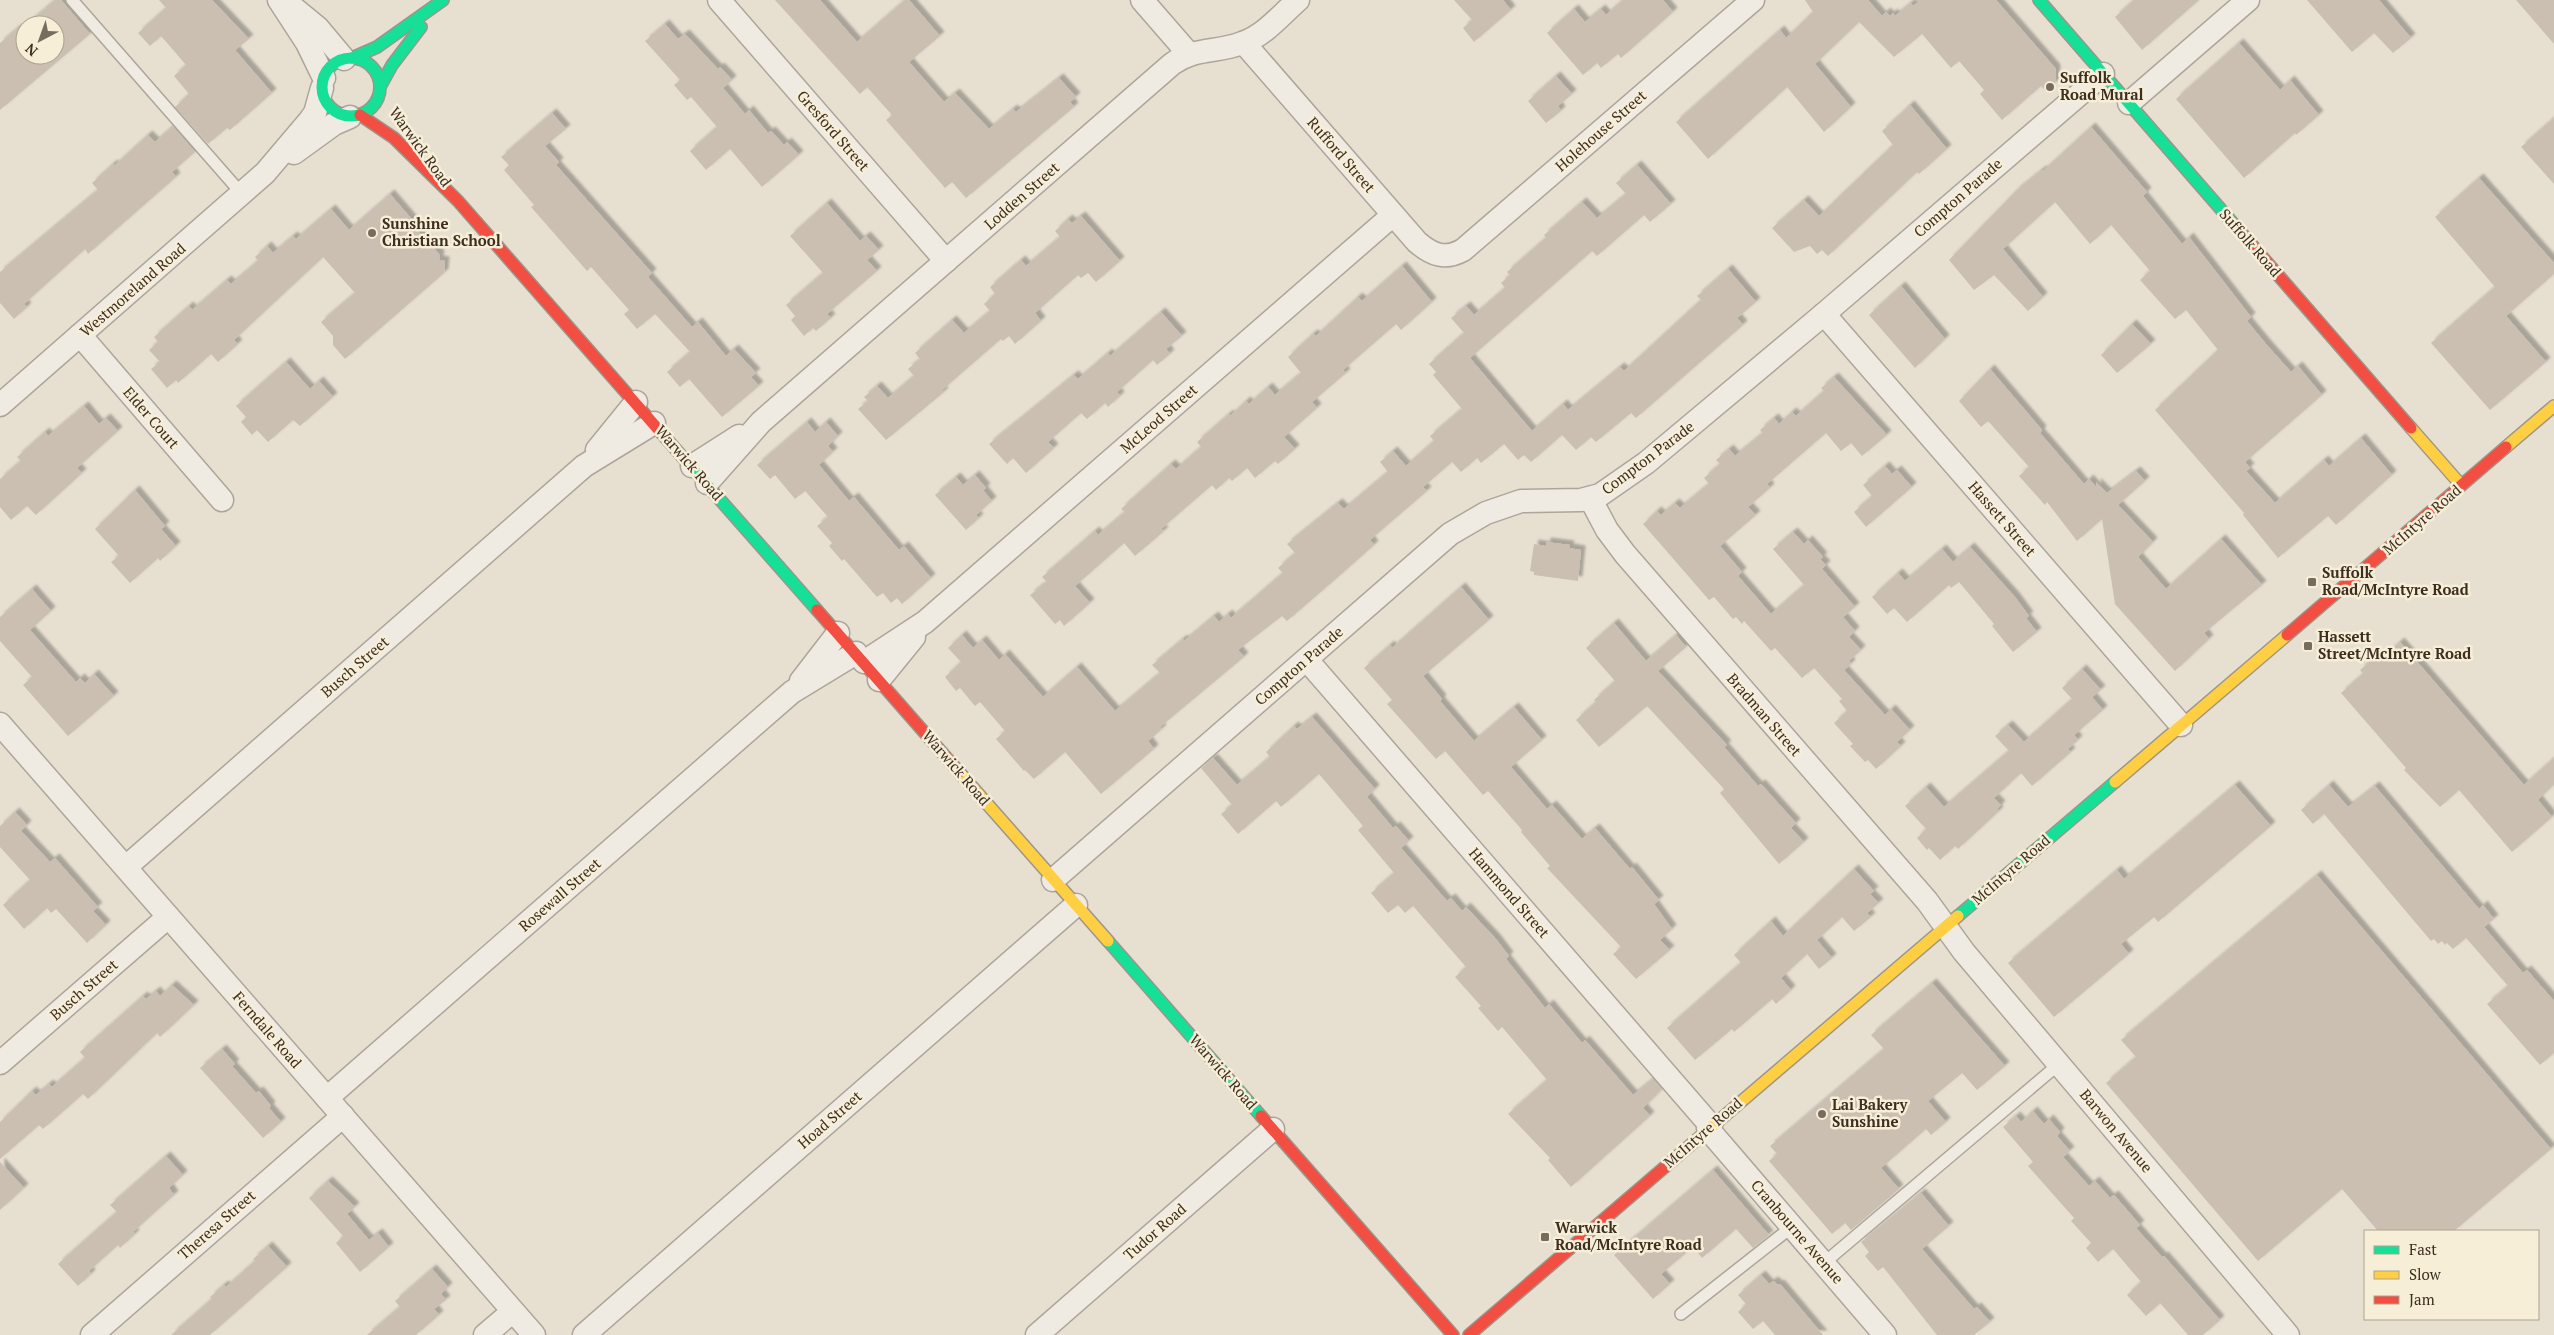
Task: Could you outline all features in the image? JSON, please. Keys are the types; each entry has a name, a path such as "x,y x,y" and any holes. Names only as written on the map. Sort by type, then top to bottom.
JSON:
{"street":[{"path":"279,0 307,44 323,83 328,104 342,115 355,116"},
{"path":"283,0 318,28 348,59 361,60 374,70 380,90"},
{"path":"265,173 315,113 328,70 377,47 443,0"},
{"path":"265,173 334,124 355,116 376,104 380,90 392,65 443,0"},
{"name":"Gresford Street","path":"719,0 946,262"},
{"path":"1142,0 1188,53"},
{"name":"Lodden Street","path":"707,483 761,422 1172,64 1188,53 1220,49 1244,43 1263,31 1298,0"},
{"name":"Holehouse Street","path":"1446,256 1463,250 1753,0"},
{"name":"Suffolk Road","path":"2039,0 2462,485"},
{"path":"2129,103 2248,0"},
{"name":"Rufford Street","path":"1244,43 1393,215 1424,248 1438,256 1446,256"},
{"name":"Compton Parade","path":"1053,880 1433,548 1468,522 1486,513 1521,501 1590,498 1600,495 1665,448 2103,74"},
{"name":"Warwick Road","path":"380,90 389,105"},
{"name":"Warwick Road","path":"355,116 394,138 458,201 1453,1335"},
{"name":"Warwick Road","path":"422,148 458,201"},
{"name":"Westmoreland Road","path":"0,405 265,173"},
{"name":"McLeod Street","path":"879,680 925,622 1393,215"},
{"name":"Hassett Street","path":"1824,314 2181,725"},
{"name":"Elder Court","path":"80,335 222,500"},
{"name":"Busch Street","path":"584,466 636,402"},
{"name":"McIntyre Road","path":"1469,1335 2554,406"},
{"name":"Lodden Street","path":"692,466 761,422"},
{"name":"Busch Street","path":"126,867 584,466 654,423"},
{"name":"Bradman Street","path":"1590,498 1607,530 1625,554 1927,901 1945,927"},
{"name":"McLeod Street","path":"860,657 925,622"},
{"name":"Rosewall Street","path":"327,1098 792,692 838,633"},
{"name":"Rosewall Street","path":"792,692 860,657"},
{"name":"Hammond Street","path":"1307,660 1710,1128"},
{"name":"Ferndale Road","path":"0,724 534,1335"},
{"name":"Hoad Street","path":"584,1335 1076,905"},
{"name":"Busch Street","path":"0,1063 168,917"},
{"name":"Barwon Avenue","path":"1945,927 2288,1335"},
{"name":"Theresa Street","path":"92,1335 343,1116"},
{"name":"Cranbourne Avenue","path":"1710,1128 1885,1335"},
{"name":"Tudor Road","path":"1037,1335 1273,1130"},
{"path":"485,1335 512,1312"}],"lane":[{"path":"72,0 242,194"},
{"path":"1824,1263 2060,1064"},
{"path":"1681,1314 1793,1226"}],"building":[{"path":"55,0 61,0 90,34 65,55 65,15 38,15"},
{"path":"159,0 212,0 249,39 235,50 272,93 230,130 227,128 208,144 175,107 189,94 174,76 186,65 161,36 150,46 138,33 166,8"},
{"path":"775,0 820,0 857,42 905,0 909,0 940,36 909,62 944,102 955,93 989,129 1013,109 1016,112 1059,78 1076,97 1070,102 1074,107 966,198 952,182 945,188 886,120 892,115 867,87 860,94"},
{"path":"1454,0 1503,0 1511,10 1474,42 1463,28 1472,20"},
{"path":"1623,0 1663,0 1673,12 1621,58 1618,54 1601,68 1597,63 1583,75 1547,33 1574,9 1585,22 1601,9 1606,15"},
{"path":"1805,0 1868,0 1882,16 1886,12 1890,16 1893,13 1895,16 1911,3 1913,6 1921,0 1996,0 2056,69 2055,83 2046,91 2041,86 2002,120 1980,94 1984,90 1959,61 1951,68 1922,34 1894,57 1859,22 1815,64 1851,107 1824,132 1787,87 1708,159 1676,122 1780,30 1786,38 1813,12"},
{"path":"2134,0 2199,0 2142,50 2115,17"},
{"path":"2307,0 2379,0 2411,38 2393,53 2374,33 2352,52"},
{"path":"2516,0 2554,0 2554,44"},
{"path":"665,24 678,39 685,34 718,69 720,67 732,80 723,88 745,114 749,110 768,133 771,131 784,145 787,142 799,155 762,187 730,149 706,170 690,151 717,127 691,97 687,100 674,85 680,80 645,41"},
{"path":"15,30 15,65 53,65 0,110 0,43"},
{"path":"2239,43 2280,90 2290,80 2319,115 2296,135 2295,133 2244,178 2176,99"},
{"path":"1556,76 1572,94 1558,106 1561,111 1546,123 1528,101"},
{"path":"1910,105 1947,149 1919,174 1917,172 1828,256 1822,250 1817,254 1810,246 1794,252 1772,228 1804,200 1819,216 1893,145 1882,131"},
{"path":"552,113 566,129 545,146 559,162 556,165 652,273 648,277 692,327 698,322 726,356 734,349 756,373 751,377 759,386 722,417 689,379 680,387 667,372 690,352 655,314 637,329 624,314 629,310 591,267 587,271 531,207 534,205 504,170 509,165 501,157"},
{"path":"2554,118 2554,184 2521,147"},
{"path":"173,126 195,152 172,172 176,177 88,254 85,249 24,304 27,307 14,319 0,303 0,272 98,190 92,183 113,164 114,166 148,135 155,142"},
{"path":"2091,127 2147,192 2143,196 2182,244 2189,237 2251,317 2247,321 2266,344 2291,372 2298,366 2322,395 2245,462 2250,468 2246,471 2275,503 2324,460 2329,466 2361,438 2392,475 2336,525 2328,516 2278,558 2243,515 2244,513 2155,410 2218,350 2186,310 2175,319 2140,280 2150,271 2111,225 2090,244 2055,202 2003,249 2043,297 2028,311 1994,275 1974,290 1949,260 2017,190 2043,171"},
{"path":"1637,165 1671,204 1650,222 1644,215 1597,256 1592,251 1470,358 1532,431 1563,404 1568,410 1620,367 1624,371 1701,300 1697,296 1728,269 1756,302 1737,318 1743,325 1636,418 1631,413 1596,442 1591,437 1576,450 1562,435 1531,462 1524,455 1518,460 1504,444 1481,463 1477,458 1461,472 1452,462 1423,487 1427,491 1370,540 1374,545 1338,577 1287,621 1282,616 1238,650 1244,657 1160,727 1162,729 1148,741 1154,749 1101,794 1065,752 1034,779 1024,771 996,739 1005,731 980,702 975,706 960,688 956,691 945,677 961,662 948,648 962,635 973,648 982,640 999,660 1005,654 1043,697 1077,667 1115,711 1160,673 1152,665 1183,639 1184,641 1214,616 1219,622 1228,614 1231,618 1283,573 1278,568 1295,553 1287,544 1338,503 1344,509 1388,472 1380,462 1393,451 1406,466 1434,441 1430,436 1462,409 1433,375 1436,372 1429,364 1464,333 1451,318 1466,306 1474,315 1505,288 1501,283 1510,275 1507,272 1546,238 1544,235 1582,202 1597,218 1626,194 1616,183"},
{"path":"2479,178 2554,263 2554,274 2506,316 2546,362 2490,410 2431,343 2495,287 2435,217"},
{"path":"390,194 415,223 412,225 440,255 439,260 445,261 444,273 345,359 333,345 333,336 321,322 355,293 323,257 234,340 238,344 218,362 211,354 178,383 176,380 167,388 151,369 160,362 149,350 158,342 154,337 189,306 192,310 227,280 231,284 258,261 255,257 267,246 273,253 293,236 296,239 331,209 349,230"},
{"path":"827,203 860,241 866,236 879,250 867,260 877,271 827,314 831,318 816,331 813,328 804,336 791,320 795,316 786,305 823,273 790,236"},
{"path":"1081,216 1120,261 1096,282 1088,273 1081,278 1078,275 1035,313 1041,321 1015,344 1009,336 1003,341 1001,339 942,390 944,392 886,440 858,409 868,401 864,397 877,386 888,398 914,376 908,369 920,359 915,353 952,320 964,333 990,311 984,304 995,294 990,287 1021,260 1026,266 1060,237 1055,231 1068,219 1072,223"},
{"path":"1402,266 1432,302 1401,330 1396,324 1343,370 1346,373 1312,402 1317,408 1284,437 1295,449 1278,464 1275,461 1255,478 1247,468 1232,481 1229,478 1216,490 1212,485 1161,529 1164,531 1135,556 1124,543 1075,586 1090,603 1064,626 1060,620 1055,624 1030,595 1047,582 1042,577 1095,531 1098,535 1125,512 1121,509 1171,464 1176,469 1201,447 1197,442 1229,414 1230,416 1246,401 1249,404 1268,387 1275,395 1301,373 1288,357 1313,334 1316,336 1358,297 1362,301"},
{"path":"1901,286 1945,339 1915,368 1869,315"},
{"path":"1161,312 1182,336 1166,349 1170,354 1157,365 1153,360 1117,392 1120,396 1108,407 1105,403 1087,419 1081,413 1048,442 1054,448 1026,473 1013,458 1007,464 989,444 1074,375 1078,379 1108,353 1110,356"},
{"path":"2132,324 2151,344 2117,373 2101,355"},
{"path":"286,362 310,389 319,381 333,397 300,426 293,420 268,442 257,430 252,435 241,422 246,417 236,406"},
{"path":"1990,369 2042,430 2040,433 2084,484 2089,479 2097,488 2096,482 2107,493 2136,471 2145,481 2118,505 2153,542 2138,557 2166,589 2221,539 2262,585 2204,633 2209,639 2175,671 2115,604 2102,519 2077,541 2047,502 2045,505 2019,476 2029,467 1988,421 1981,427 1959,401"},
{"path":"1834,377 1887,435 1862,456 1851,443 1841,451 1826,433 1767,484 1770,488 1748,507 1756,515 1720,546 1742,572 1738,576 1771,614 1804,585 1773,549 1793,532 1804,544 1808,540 1823,557 1820,559 1826,565 1822,569 1855,607 1843,617 1855,631 1849,637 1861,650 1849,661 1851,664 1844,670 1885,715 1891,709 1910,730 1897,742 1901,746 1876,769 1868,760 1865,762 1850,746 1853,744 1834,723 1847,711 1839,701 1842,699 1814,668 1802,678 1775,648 1771,651 1744,621 1742,624 1736,617 1733,619 1714,597 1709,600 1643,524 1657,511 1661,515 1675,503 1680,508 1709,484 1704,478 1720,464 1716,460 1729,449 1735,456 1763,433 1760,430 1774,418 1779,424 1792,412 1796,416 1824,391 1821,388"},
{"path":"84,406 99,424 106,418 118,431 77,468 82,473 36,515 27,506 11,520 0,507 0,479 21,461 17,457 45,432 48,436"},
{"path":"807,422 815,432 826,422 838,436 828,446 833,452 819,465 849,501 854,497 899,550 904,546 931,578 902,604 897,598 891,603 883,593 877,597 844,559 842,561 829,546 832,543 817,526 828,517 805,491 795,499 775,475 770,479 757,465"},
{"path":"1885,466 1892,474 1897,470 1912,487 1866,527 1854,512 1872,496 1863,485"},
{"path":"975,475 986,488 983,490 992,501 976,515 979,518 966,530 935,495 956,477 963,485"},
{"path":"135,490 165,526 161,529 176,546 160,561 158,558 130,583 111,562 119,556 95,529"},
{"path":"1546,542 1570,545 1569,548 1581,550 1578,581 1534,575 1534,572 1530,571 1534,544 1546,546"},
{"path":"1970,547 2015,597 2029,616 2026,618 2037,632 2013,652 1992,626 1994,624 1959,582 1951,588 1949,585 1907,622 1894,608 1887,614 1872,597 1898,573 1905,581 1942,549 1953,562"},
{"path":"1461,587 1489,620 1423,676 1442,699 1440,701 1474,741 1514,707 1542,740 1511,767 1547,809 1552,805 1582,839 1595,828 1630,869 1632,867 1659,900 1654,904 1672,929 1660,940 1670,950 1636,979 1613,954 1621,947 1547,868 1550,866 1488,791 1483,795 1445,751 1436,759 1387,704 1392,700 1364,668 1390,645 1392,648"},
{"path":"32,589 51,611 30,630 76,682 80,678 85,683 94,674 114,696 68,736 23,685 32,677 0,641 0,617"},
{"path":"1614,623 1646,661 1676,635 1686,647 1658,671 1727,745 1724,747 1758,786 1761,784 1796,823 1791,828 1804,842 1779,864 1720,793 1724,789 1647,706 1599,747 1576,720 1615,681 1586,648"},
{"path":"2400,642 2524,785 2554,758 2554,784 2538,800 2552,817 2512,852 2459,790 2440,807 2404,770 2406,768 2341,693 2363,674 2360,670 2373,659 2376,663"},
{"path":"2082,669 2101,690 2092,697 2103,710 2074,735 2078,740 2068,749 2071,752 2032,786 2021,773 1994,798 2001,805 1997,809 1999,811 1958,849 1955,846 1940,860 1929,848 1927,850 1917,838 1926,829 1905,806 1926,787 1944,807 2009,751 1995,736 2008,725 2024,742 2072,699 2062,688"},
{"path":"1312,717 1375,789 1367,797 1393,828 1396,826 1409,841 1401,848 1447,901 1451,898 1462,911 1466,907 1496,939 1509,956 1506,959 1545,1008 1549,1004 1582,1043 1585,1040 1633,1095 1653,1079 1662,1089 1643,1108 1650,1116 1571,1187 1548,1160 1550,1158 1508,1114 1547,1080 1502,1027 1498,1031 1478,1008 1481,1006 1455,977 1466,967 1413,906 1405,913 1398,905 1388,913 1371,893 1394,873 1358,830 1363,826 1319,774 1281,807 1276,801 1238,834 1221,814 1232,805 1201,768 1213,758 1237,785 1270,757 1266,752 1294,726 1297,729"},
{"path":"2235,785 2271,826 2158,922 2154,917 2121,944 2129,954 2054,1017 2008,963 2117,870 2124,879"},
{"path":"2329,785 2348,807 2375,786 2479,909 2483,905 2494,919 2484,927 2523,973 2527,970 2554,1001 2554,1053 2540,1065 2487,1004 2508,986 2466,938 2453,949 2442,941 2438,944 2434,939 2431,941 2324,814 2313,824 2301,810"},
{"path":"15,812 27,825 21,831 50,862 55,858 98,907 93,911 106,925 87,943 56,909 51,913 47,908 24,929 3,905 30,880 0,847 0,826"},
{"path":"1854,869 1874,891 1870,894 1879,903 1867,913 1871,917 1854,931 1842,917 1817,940 1832,958 1819,969 1807,954 1781,978 1791,990 1776,1004 1772,999 1734,1032 1732,1029 1695,1060 1667,1028 1741,963 1734,955 1771,921 1783,936"},
{"path":"2317,875 2551,1149 2455,1230 2377,1230 2342,1189 2258,1261 2106,1083 2136,1057 2121,1040"},
{"path":"1932,983 2005,1066 1977,1090 1962,1073 1928,1101 1946,1122 1931,1135 1926,1129 1881,1168 1899,1189 1851,1230 1845,1223 1832,1234 1769,1161 1777,1154 1770,1146 1884,1049 1871,1035"},
{"path":"172,985 194,1005 160,1037 157,1033 88,1099 83,1094 43,1129 39,1125 0,1159 0,1122 32,1091 36,1095 49,1084 52,1087 85,1058 80,1052 143,996 146,999 156,991 160,996"},
{"path":"222,1049 235,1064 232,1066 256,1093 259,1091 271,1106 269,1108 281,1122 263,1138 200,1068"},
{"path":"2033,1111 2044,1124 2049,1119 2060,1132 2057,1136 2070,1151 2063,1157 2089,1186 2095,1181 2110,1198 2114,1195 2140,1225 2136,1228 2162,1257 2164,1256 2220,1320 2203,1335 2188,1335 2160,1303 2146,1316 2127,1295 2141,1282 2113,1249 2098,1262 2086,1248 2091,1243 2071,1221 2074,1218 2028,1166 2033,1162 2003,1127 2016,1116 2021,1122"},
{"path":"166,1156 183,1175 169,1188 174,1195 133,1232 135,1234 120,1248 118,1245 89,1271 91,1274 78,1286 58,1264 117,1212 110,1205"},
{"path":"0,1162 24,1188 0,1210"},
{"path":"1713,1170 1769,1235 1753,1248 1736,1229 1702,1258 1693,1247 1661,1274 1670,1284 1653,1299 1614,1255"},
{"path":"328,1181 355,1207 347,1214 369,1240 378,1233 389,1247 360,1272 336,1243 343,1236 309,1198"},
{"path":"1921,1193 1949,1226 1922,1249 1974,1309 1977,1307 1990,1322 1974,1335 1937,1335 1883,1267 1878,1271 1865,1256 1869,1252 1861,1242"},
{"path":"268,1246 287,1267 210,1335 171,1335 212,1299 210,1297 224,1285 226,1287 255,1261 253,1259"},
{"path":"432,1269 448,1287 441,1294 446,1300 434,1309 439,1315 416,1335 367,1335 400,1307 395,1301"},
{"path":"1761,1275 1769,1284 1774,1281 1778,1285 1780,1284 1823,1335 1775,1335 1763,1321 1753,1329 1738,1312 1746,1304 1738,1295"}],"traffic: fast":[{"path":"352,58 377,47 443,0"},
{"path":"2039,0 2238,229"},
{"path":"381,85 392,65 421,27"},
{"path":"351,58 362,60 372,66 378,76 380,87 378,98 372,108 362,114 351,116 340,114 330,108 324,98 322,87 324,76 330,66 340,60 351,58"},
{"path":"657,428 817,610"},
{"path":"1958,916 2115,782"},
{"path":"1108,941 1261,1116"}],"traffic: slow":[{"path":"2506,447 2554,406"},
{"path":"2411,428 2461,485"},
{"path":"2115,782 2287,635"},
{"path":"959,772 1108,941"},
{"path":"1694,1142 1958,916"}],"traffic: jam":[{"path":"360,115 394,138 458,201 657,428"},
{"path":"2238,229 2411,428"},
{"path":"2287,635 2506,447"},
{"path":"817,610 959,772"},
{"path":"1261,1116 1453,1335"},
{"path":"1469,1335 1694,1142"}],"place":[{"name":"Suffolk Road Mural","path":"2050,87"},
{"name":"Sunshine Christian School","path":"372,233"},
{"name":"Suffolk Road/McIntyre Road","path":"2312,582"},
{"name":"Hassett Street/McIntyre Road","path":"2308,646"},
{"name":"Lai Bakery Sunshine","path":"1822,1114"},
{"name":"Warwick Road/McIntyre Road","path":"1545,1237"}]}
